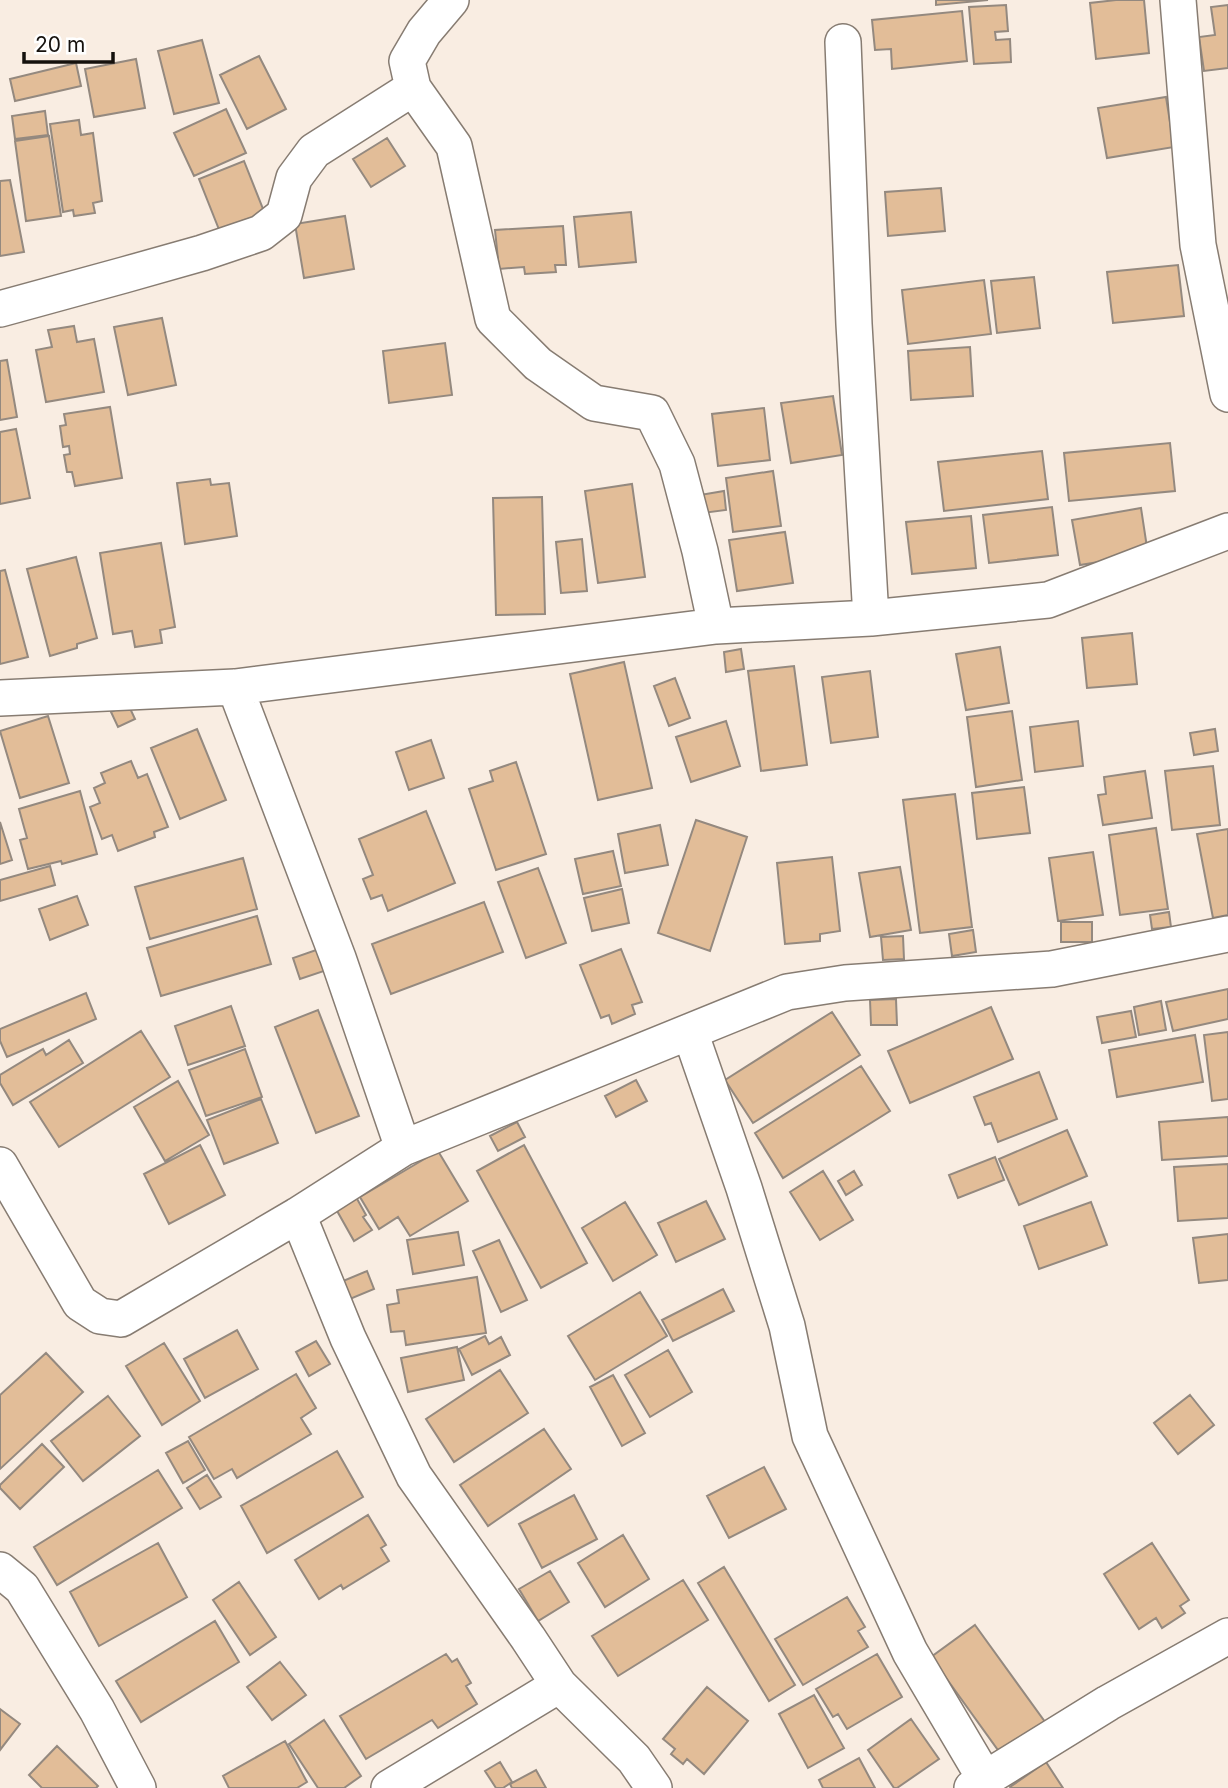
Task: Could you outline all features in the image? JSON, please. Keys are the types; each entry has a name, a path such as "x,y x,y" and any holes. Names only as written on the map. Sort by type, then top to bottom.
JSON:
{"street":[{"path":"451,0 424,32 407,61 413,88 454,146 494,319 537,364 594,402 652,413 677,464 716,626"},
{"path":"1178,0 1198,244 1228,394"},
{"path":"843,42 853,311 871,618"},
{"path":"0,309 150,268 261,233 284,215 294,178 314,150 413,88"},
{"path":"0,698 234,687 716,626 871,618 1048,600 1228,531"},
{"path":"234,687 338,958 403,1148"},
{"path":"0,1165 80,1303 100,1316 121,1319 403,1148 787,992 845,984 1052,969 1228,934"},
{"path":"690,1031 744,1188 787,1326 810,1436 910,1652 979,1783 1108,1703 1228,1636"},
{"path":"298,1214 348,1338 414,1476 559,1685 634,1759 654,1788"},
{"path":"0,1570 22,1588 97,1710 138,1788"},
{"path":"389,1788 559,1685"}],"building":[{"path":"936,0 988,0 936,5"},
{"path":"1144,0 1149,53 1096,59 1090,3"},
{"path":"1006,5 1008,31 995,32 996,40 1010,39 1011,62 974,64 969,7"},
{"path":"1228,5 1228,68 1204,71 1199,37 1215,35 1211,7"},
{"path":"962,11 967,61 892,69 891,49 875,50 872,20"},
{"path":"202,40 219,103 174,114 158,51"},
{"path":"259,56 286,109 247,129 220,75"},
{"path":"136,59 145,108 94,117 85,69"},
{"path":"76,63 81,86 15,101 10,79"},
{"path":"1166,97 1174,147 1107,158 1098,108"},
{"path":"226,109 246,153 194,176 174,133"},
{"path":"45,111 48,135 15,139 12,116"},
{"path":"79,120 81,135 93,133 102,201 93,203 95,213 74,216 73,210 63,212 50,124"},
{"path":"49,136 61,216 26,221 15,141"},
{"path":"387,138 405,166 371,187 353,159"},
{"path":"244,161 265,214 220,232 199,179"},
{"path":"10,180 24,252 0,256 0,181"},
{"path":"941,188 945,231 888,236 885,192"},
{"path":"631,212 636,262 579,267 574,217"},
{"path":"345,216 354,269 304,278 295,224"},
{"path":"563,226 566,265 555,265 556,272 525,274 524,267 499,269 495,230"},
{"path":"1178,265 1184,316 1113,323 1107,272"},
{"path":"1034,277 1040,328 997,333 991,281"},
{"path":"984,280 991,334 908,344 902,290"},
{"path":"162,318 176,385 128,395 114,327"},
{"path":"74,326 77,342 94,339 104,392 46,402 36,350 52,347 48,330"},
{"path":"445,343 452,395 389,403 383,351"},
{"path":"970,347 973,396 911,400 908,351"},
{"path":"7,360 17,417 0,420 0,361"},
{"path":"833,396 842,455 791,463 781,403"},
{"path":"110,407 122,478 75,486 72,472 67,472 64,455 70,454 69,446 63,447 60,426 66,425 64,414"},
{"path":"764,408 770,460 718,466 712,414"},
{"path":"16,429 30,498 0,504 0,432"},
{"path":"1170,443 1175,491 1069,501 1064,453"},
{"path":"1042,451 1048,499 944,511 938,462"},
{"path":"773,471 781,526 733,532 726,478"},
{"path":"210,479 211,485 229,483 237,536 185,544 177,483"},
{"path":"632,484 645,577 598,583 585,491"},
{"path":"724,491 726,510 703,513 700,495"},
{"path":"542,497 545,614 496,615 493,498"},
{"path":"1052,507 1058,555 989,563 983,515"},
{"path":"1141,508 1148,554 1080,565 1072,520"},
{"path":"971,516 976,568 912,574 906,522"},
{"path":"785,532 793,583 737,591 729,540"},
{"path":"582,539 587,591 561,593 556,542"},
{"path":"161,543 175,627 160,630 162,643 135,647 132,631 113,634 100,553"},
{"path":"76,557 97,638 77,644 77,648 50,656 27,569"},
{"path":"5,570 28,657 0,664 0,571"},
{"path":"1132,633 1137,684 1087,688 1082,638"},
{"path":"1000,647 1009,703 966,710 956,654"},
{"path":"741,649 744,669 726,672 724,652"},
{"path":"624,662 652,788 598,800 570,674"},
{"path":"794,666 807,765 761,771 748,671"},
{"path":"870,671 878,737 831,743 822,677"},
{"path":"675,678 690,718 669,726 654,686"},
{"path":"128,704 135,719 118,727 111,712"},
{"path":"1012,711 1022,780 976,787 967,717"},
{"path":"48,716 69,783 20,798 0,731"},
{"path":"726,721 740,766 691,782 676,737"},
{"path":"1078,721 1083,766 1035,772 1030,727"},
{"path":"197,729 226,800 180,819 151,748"},
{"path":"1215,729 1218,751 1194,755 1190,733"},
{"path":"431,740 444,778 409,790 396,752"},
{"path":"131,761 138,778 147,774 168,827 154,832 155,837 118,851 112,835 102,839 90,807 100,803 94,788 105,783 101,773"},
{"path":"516,762 546,854 496,870 469,789 493,781 490,771"},
{"path":"1213,766 1220,825 1172,830 1165,771"},
{"path":"1145,771 1152,818 1103,825 1098,795 1106,794 1104,777"},
{"path":"1024,787 1030,833 977,839 972,793"},
{"path":"80,791 97,854 62,864 61,861 28,869 20,840 27,838 19,809"},
{"path":"955,794 972,927 920,933 903,800"},
{"path":"426,811 455,883 388,911 382,895 371,899 363,879 373,875 359,839"},
{"path":"696,820 747,837 710,951 658,933"},
{"path":"0,822 12,860 0,864"},
{"path":"660,825 668,865 625,873 618,834"},
{"path":"1156,828 1168,909 1120,915 1109,835"},
{"path":"1228,829 1228,915 1213,918 1197,834"},
{"path":"613,851 621,886 583,894 575,859"},
{"path":"1093,852 1103,915 1058,921 1049,858"},
{"path":"832,857 840,931 820,934 820,941 785,944 777,863"},
{"path":"243,858 257,909 150,939 135,887"},
{"path":"50,866 55,885 0,901 0,880"},
{"path":"900,867 911,930 870,937 859,873"},
{"path":"538,868 566,943 526,958 498,882"},
{"path":"622,889 629,923 592,931 584,898"},
{"path":"77,896 88,925 50,940 39,909"},
{"path":"484,902 503,952 391,994 372,944"},
{"path":"1169,912 1171,927 1152,929 1150,915"},
{"path":"257,916 271,964 161,996 147,948"},
{"path":"1061,922 1092,922 1092,942 1061,942"},
{"path":"973,930 976,952 952,956 949,934"},
{"path":"903,936 904,959 883,960 881,937"},
{"path":"319,949 327,970 300,979 293,958"},
{"path":"621,949 642,1002 632,1005 635,1014 612,1024 609,1015 601,1018 580,965"},
{"path":"1228,989 1228,1019 1173,1031 1166,1002"},
{"path":"86,993 96,1019 7,1057 0,1041 0,1029"},
{"path":"896,999 897,1025 871,1025 870,1000"},
{"path":"1161,1001 1166,1030 1139,1035 1134,1007"},
{"path":"231,1006 245,1046 188,1065 175,1026"},
{"path":"991,1007 1013,1059 910,1103 888,1051"},
{"path":"318,1010 359,1116 316,1133 275,1027"},
{"path":"1131,1011 1136,1037 1102,1043 1097,1017"},
{"path":"832,1012 860,1055 753,1123 725,1080"},
{"path":"141,1031 170,1077 59,1147 30,1102"},
{"path":"1228,1032 1228,1099 1212,1101 1204,1035"},
{"path":"1195,1035 1203,1082 1117,1097 1109,1050"},
{"path":"69,1040 83,1063 13,1105 0,1083 0,1075 43,1049 46,1055"},
{"path":"245,1049 262,1097 206,1116 189,1070"},
{"path":"861,1066 890,1111 783,1178 755,1133"},
{"path":"1039,1072 1057,1119 998,1142 991,1123 985,1125 974,1097"},
{"path":"636,1080 647,1101 616,1117 605,1096"},
{"path":"178,1081 209,1135 165,1161 134,1107"},
{"path":"261,1099 278,1143 224,1164 207,1120"},
{"path":"1228,1117 1228,1156 1162,1160 1159,1122"},
{"path":"517,1122 525,1137 498,1151 490,1136"},
{"path":"1067,1130 1087,1176 1019,1205 999,1159"},
{"path":"200,1145 225,1195 169,1224 144,1174"},
{"path":"524,1145 587,1263 541,1288 477,1171"},
{"path":"438,1151 468,1201 410,1236 398,1217 379,1229 360,1197"},
{"path":"995,1157 1004,1180 958,1198 949,1175"},
{"path":"1228,1164 1228,1218 1178,1221 1174,1167"},
{"path":"823,1171 853,1220 820,1240 790,1192"},
{"path":"854,1171 862,1185 846,1195 838,1181"},
{"path":"356,1197 366,1215 363,1217 372,1230 354,1241 336,1209"},
{"path":"706,1201 725,1239 676,1262 658,1223"},
{"path":"625,1202 657,1255 613,1281 582,1228"},
{"path":"1091,1202 1107,1245 1039,1269 1024,1226"},
{"path":"458,1232 464,1265 413,1274 407,1240"},
{"path":"1228,1234 1228,1280 1199,1283 1193,1238"},
{"path":"499,1240 527,1300 501,1312 473,1251"},
{"path":"367,1271 374,1289 350,1299 343,1281"},
{"path":"477,1277 486,1333 406,1345 404,1331 391,1332 387,1305 399,1303 397,1290"},
{"path":"723,1289 734,1311 673,1341 662,1320"},
{"path":"640,1292 667,1336 595,1380 568,1336"},
{"path":"237,1330 258,1369 205,1398 184,1359"},
{"path":"485,1336 489,1344 501,1337 510,1355 472,1375 459,1349"},
{"path":"316,1341 330,1364 309,1376 296,1352"},
{"path":"164,1343 200,1401 162,1425 126,1366"},
{"path":"457,1347 464,1380 408,1392 401,1358"},
{"path":"668,1350 692,1392 650,1417 625,1375"},
{"path":"46,1353 83,1392 0,1469 0,1395"},
{"path":"500,1370 528,1413 454,1462 426,1419"},
{"path":"296,1374 316,1408 301,1418 311,1434 237,1478 232,1469 214,1479 189,1437"},
{"path":"613,1375 645,1433 622,1446 590,1387"},
{"path":"1190,1395 1214,1425 1178,1454 1154,1423"},
{"path":"108,1396 140,1436 83,1481 51,1441"},
{"path":"544,1429 571,1469 488,1526 460,1485"},
{"path":"188,1441 205,1470 183,1483 166,1453"},
{"path":"42,1444 64,1467 20,1509 0,1485"},
{"path":"337,1451 363,1497 267,1553 241,1506"},
{"path":"764,1467 786,1509 729,1538 707,1496"},
{"path":"158,1470 182,1508 57,1585 34,1547"},
{"path":"207,1475 221,1497 200,1509 187,1488"},
{"path":"574,1495 597,1539 542,1568 519,1524"},
{"path":"368,1515 386,1545 381,1548 389,1561 343,1589 341,1585 319,1599 295,1560"},
{"path":"623,1535 649,1579 605,1607 578,1563"},
{"path":"158,1543 187,1597 99,1646 70,1592"},
{"path":"1152,1543 1189,1600 1180,1606 1185,1613 1162,1628 1156,1618 1139,1629 1104,1574"},
{"path":"724,1567 795,1685 769,1701 698,1583"},
{"path":"550,1571 569,1602 538,1621 519,1589"},
{"path":"683,1580 708,1620 618,1676 592,1636"},
{"path":"239,1582 276,1637 250,1655 213,1600"},
{"path":"847,1597 865,1627 858,1631 868,1647 803,1685 775,1639"},
{"path":"215,1621 239,1662 141,1722 116,1681"},
{"path":"975,1625 1048,1726 1003,1757 931,1657"},
{"path":"446,1654 452,1662 457,1659 471,1683 466,1686 477,1704 438,1728 432,1720 366,1759 340,1716"},
{"path":"877,1654 902,1697 847,1729 838,1714 833,1717 816,1689"},
{"path":"280,1662 306,1695 272,1720 247,1687"},
{"path":"707,1687 748,1721 704,1774 687,1759 683,1764 671,1754 675,1749 663,1739"},
{"path":"814,1695 844,1748 808,1768 779,1714"},
{"path":"0,1709 20,1724 0,1750"},
{"path":"911,1719 939,1759 894,1788 868,1750"},
{"path":"324,1720 361,1776 344,1788 318,1788 289,1744"},
{"path":"285,1741 307,1782 297,1788 229,1788 223,1776"},
{"path":"57,1746 98,1786 96,1788 42,1788 29,1775"},
{"path":"859,1758 875,1788 823,1788 819,1780"},
{"path":"500,1762 512,1782 503,1788 496,1788 485,1771"},
{"path":"1046,1762 1063,1788 1010,1787"},
{"path":"536,1770 546,1788 512,1788 510,1784"}]}
